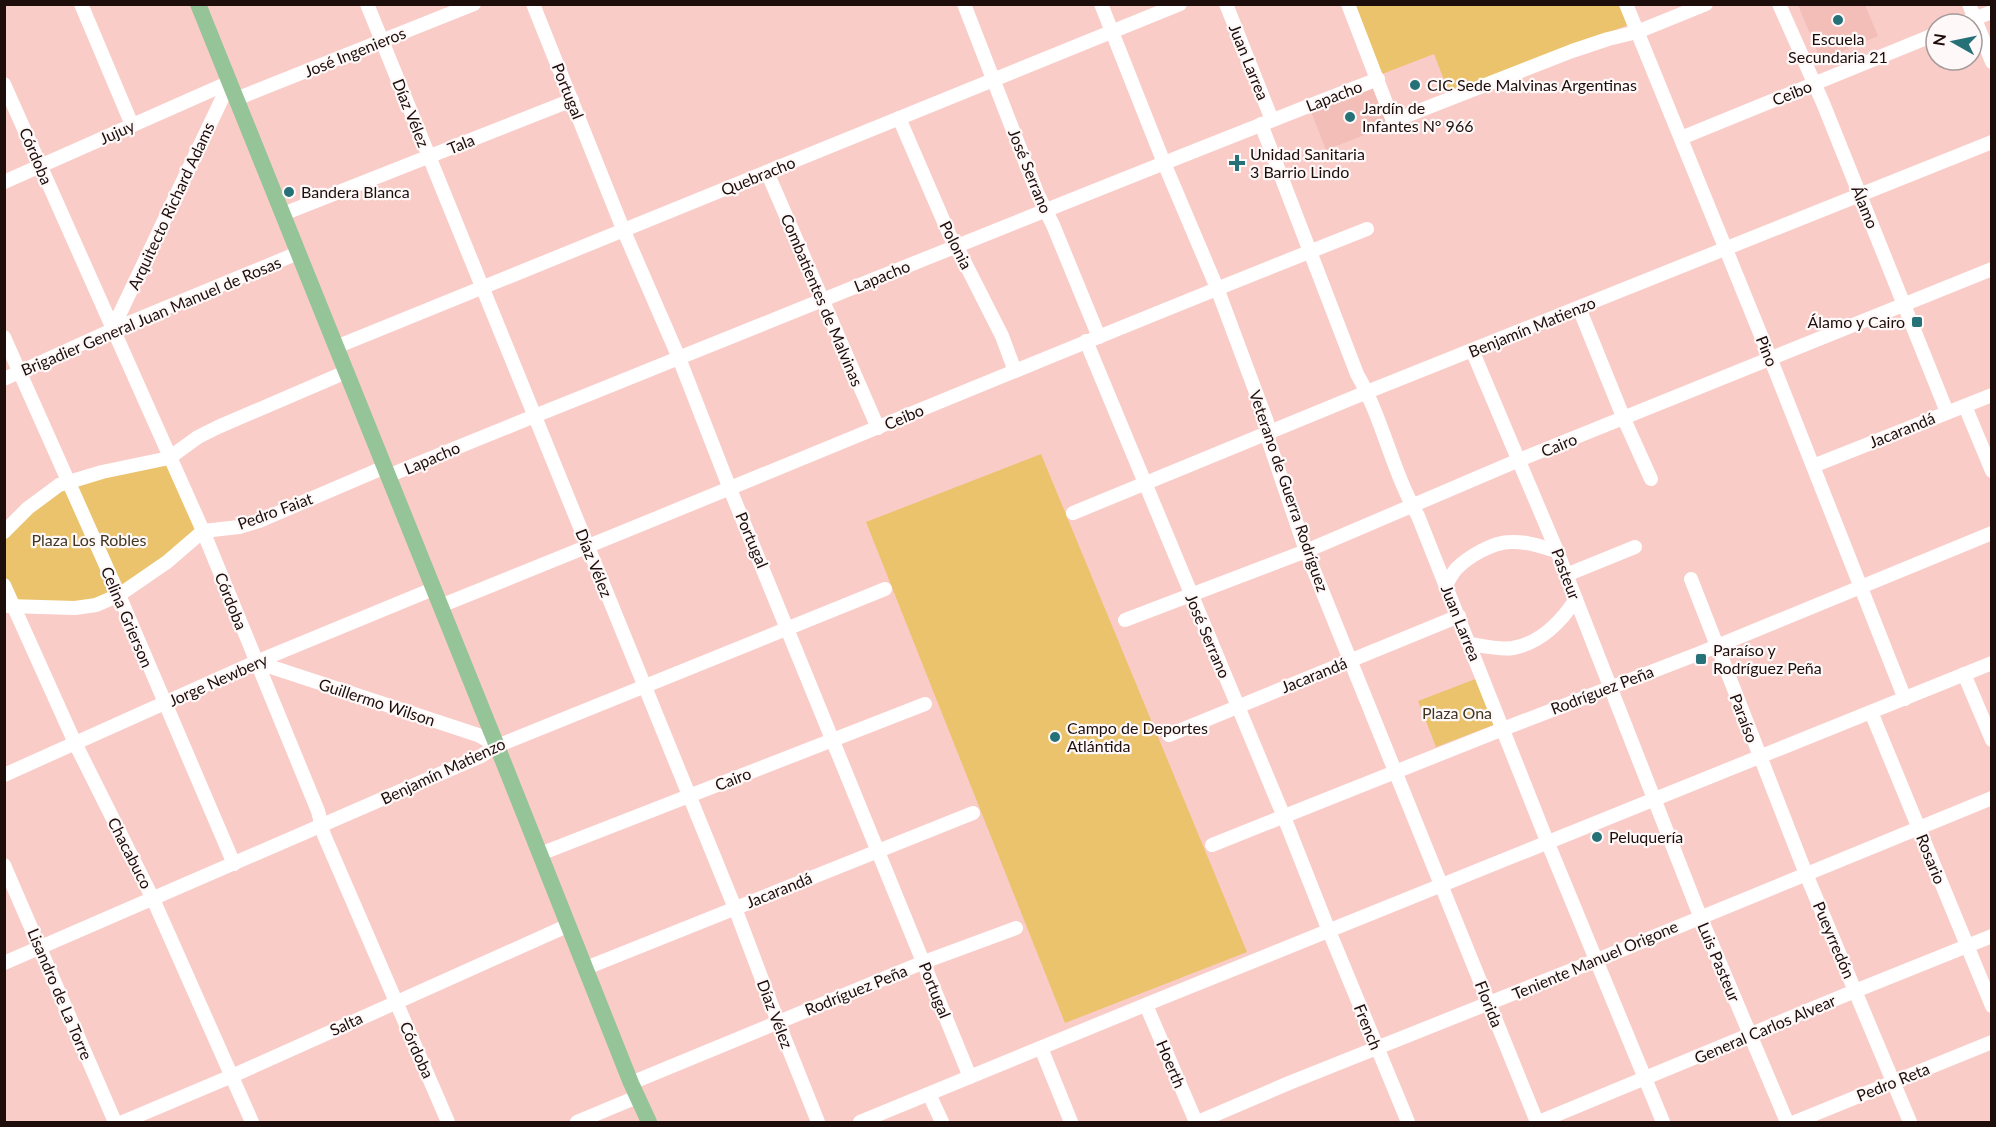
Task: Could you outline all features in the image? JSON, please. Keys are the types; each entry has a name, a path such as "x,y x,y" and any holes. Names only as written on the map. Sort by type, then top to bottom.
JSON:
{"main road":[{"path":"198,4 634,1090 649,1122"}],"street":[{"path":"81,4 132,125"},
{"name":"Díaz Vélez","path":"367,4 690,795 818,1122"},
{"name":"José Ingenieros","path":"236,99 474,4"},
{"name":"Portugal","path":"532,4 623,229 679,358 730,489 834,739 970,1077"},
{"name":"José Serrano","path":"964,4 1045,210 1190,595 1284,817 1329,931"},
{"name":"Veterano de Guerra Rodríguez","path":"1101,4 1216,288 1267,422 1269,442 1306,551 1441,886"},
{"name":"Quebracho","path":"336,346 1180,4"},
{"name":"Juan Larrea","path":"1226,4 1309,252 1663,1122"},
{"path":"1348,4 1393,121 1572,51 1637,32 1706,4"},
{"name":"Pino","path":"1626,4 1771,360 1905,699"},
{"name":"Álamo","path":"1779,4 1861,196 1947,412"},
{"name":"Ceibo","path":"1681,138 1924,39"},
{"path":"1984,42 1992,62"},
{"name":"Lapacho","path":"386,471 679,358 1378,79"},
{"name":"Jujuy","path":"4,182 230,82"},
{"name":"Arquitecto Richard Adams","path":"112,330 230,82"},
{"name":"Córdoba","path":"4,84 203,531 318,811 321,826 448,1122"},
{"name":"Tala","path":"283,214 572,100"},
{"name":"Polonia","path":"899,118 955,246 1002,336 1015,371"},
{"name":"Benjamín Matienzo","path":"1073,513 1367,392 1992,142"},
{"name":"Combatientes de Malvinas","path":"768,172 878,428"},
{"name":"Ceibo","path":"440,606 1216,288 1367,229"},
{"name":"Brigadier General Juan Manuel de Rosas","path":"4,379 112,330 298,253"},
{"name":"Cairo","path":"1125,620 1306,551 1519,460 1992,269"},
{"path":"1579,308 1651,479"},
{"name":"Celina Grierson","path":"4,337 119,595 234,864"},
{"name":"Pasteur","path":"1472,350 1557,551 1611,686 1653,800"},
{"path":"4,532 28,508 47,493 68,481 169,458 198,437 218,427 346,372"},
{"name":"Jacarandá","path":"1813,466 1992,395"},
{"path":"1965,406 1992,471"},
{"name":"Pedro Faiat","path":"203,531 249,524 386,471"},
{"path":"9,606 75,608 96,605 119,595 167,562 203,531"},
{"name":"Rodríguez Peña","path":"1212,845 1717,646 1992,534"},
{"path":"1446,585 1454,571 1465,562 1508,542 1533,544 1557,551"},
{"path":"1566,575 1635,547"},
{"name":"Paraíso","path":"1691,579 1759,757"},
{"name":"Chacabuco","path":"4,585 9,606 153,899 252,1122"},
{"name":"Jorge Newbery","path":"4,775 256,662 433,589"},
{"name":"Benjamín Matienzo","path":"4,963 481,756 497,746 885,589"},
{"path":"1470,644 1512,648 1528,643 1555,627 1576,600"},
{"name":"Jacarandá","path":"1169,735 1459,616"},
{"name":"Guillermo Wilson","path":"256,662 478,735 497,746"},
{"path":"860,1122 1547,841 1992,663"},
{"path":"1964,674 1992,740"},
{"name":"Cairo","path":"540,854 925,704"},
{"name":"Rosario","path":"1871,712 1992,1006"},
{"name":"Pueyrredón","path":"1759,757 1910,1122"},
{"name":"Teniente Manuel Origone","path":"1197,1122 1992,798"},
{"name":"Luis Pasteur","path":"1653,800 1787,1122"},
{"name":"Jacarandá","path":"586,968 973,813"},
{"name":"Lisandro de La Torre","path":"4,865 115,1122"},
{"name":"Florida","path":"1441,886 1538,1122"},
{"name":"Salta","path":"123,1122 232,1076 568,925"},
{"name":"Rodríguez Peña","path":"577,1122 634,1090 778,1022 924,962 1016,928"},
{"name":"French","path":"1329,931 1408,1122"},
{"name":"General Carlos Alvear","path":"1538,1122 1992,936"},
{"name":"Hoerth","path":"1146,1005 1197,1122"},
{"name":"Pedro Reta","path":"1795,1122 1992,1042"},
{"path":"1041,1048 1071,1122"},
{"path":"929,1094 942,1122"}],"shaded area":[{"name":"Escuela Secundaria 21","path":"1798,5 1865,5 1878,36 1821,60"},
{"name":"Jardín de Infantes N° 966","path":"1374,84 1390,125 1326,150 1310,109"}],"green space":[{"path":"1355,5 1620,5 1628,25 1449,93 1434,54 1382,74"},
{"name":"Campo de Deportes Atlántida","path":"1041,454 1247,952 1065,1023 866,522"},
{"name":"Plaza Los Robles","path":"169,458 203,531 107,601 5,606 5,532 47,493"},
{"name":"Plaza Ona","path":"1478,678 1496,724 1436,747 1418,701"}],"place":[{"name":"Escuela Secundaria 21","path":"1838,20"},
{"name":"CIC Sede Malvinas Argentinas","path":"1415,85"},
{"name":"Jardín de Infantes N° 966","path":"1350,117"},
{"name":"Unidad Sanitaria 3 Barrio Lindo","path":"1237,163"},
{"name":"Bandera Blanca","path":"289,192"},
{"name":"Álamo y Cairo","path":"1917,322"},
{"name":"Paraíso y Rodríguez Peña","path":"1701,659"},
{"name":"Campo de Deportes Atlántida","path":"1055,737"},
{"name":"Peluquería","path":"1597,837"}]}
